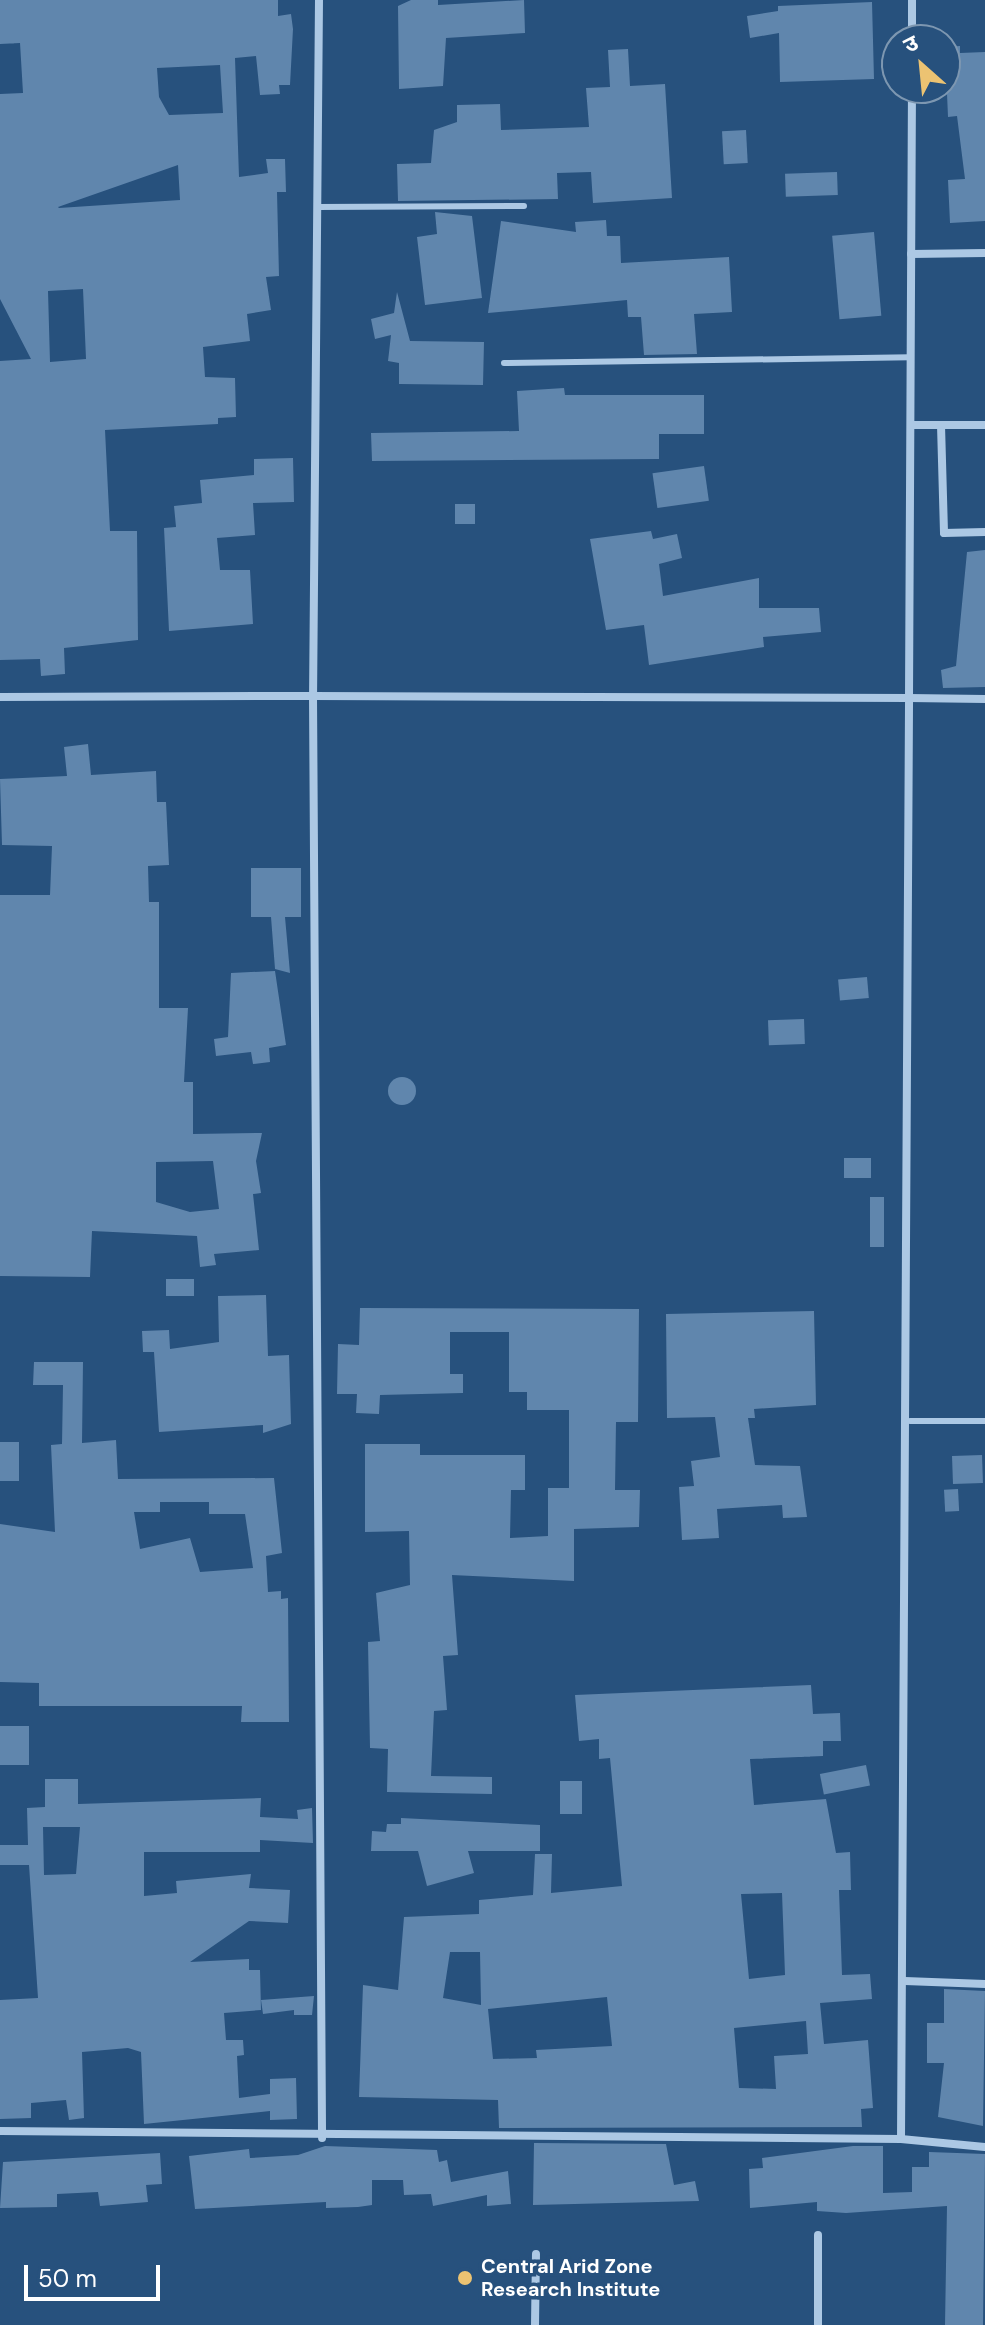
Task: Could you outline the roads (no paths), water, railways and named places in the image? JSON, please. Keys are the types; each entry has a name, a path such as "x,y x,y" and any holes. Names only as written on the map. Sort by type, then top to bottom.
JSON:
{"street":[{"path":"319,0 313,696 322,2138"},
{"path":"912,0 912,24"},
{"path":"901,2139 910,1421 912,104"},
{"path":"911,254 985,253"},
{"path":"911,425 985,425"},
{"path":"941,425 944,533 985,532"},
{"path":"0,697 985,699"},
{"path":"905,1981 985,1984"},
{"path":"0,2131 322,2138 901,2139 985,2147"},
{"path":"818,2235 818,2325"},
{"path":"535,2325 536,2254"}],"lane":[{"path":"317,207 524,206"},
{"path":"504,363 910,357"},
{"path":"910,1421 985,1421"}],"place":[{"name":"Central Arid Zone Research Institute","path":"465,2278"}]}
